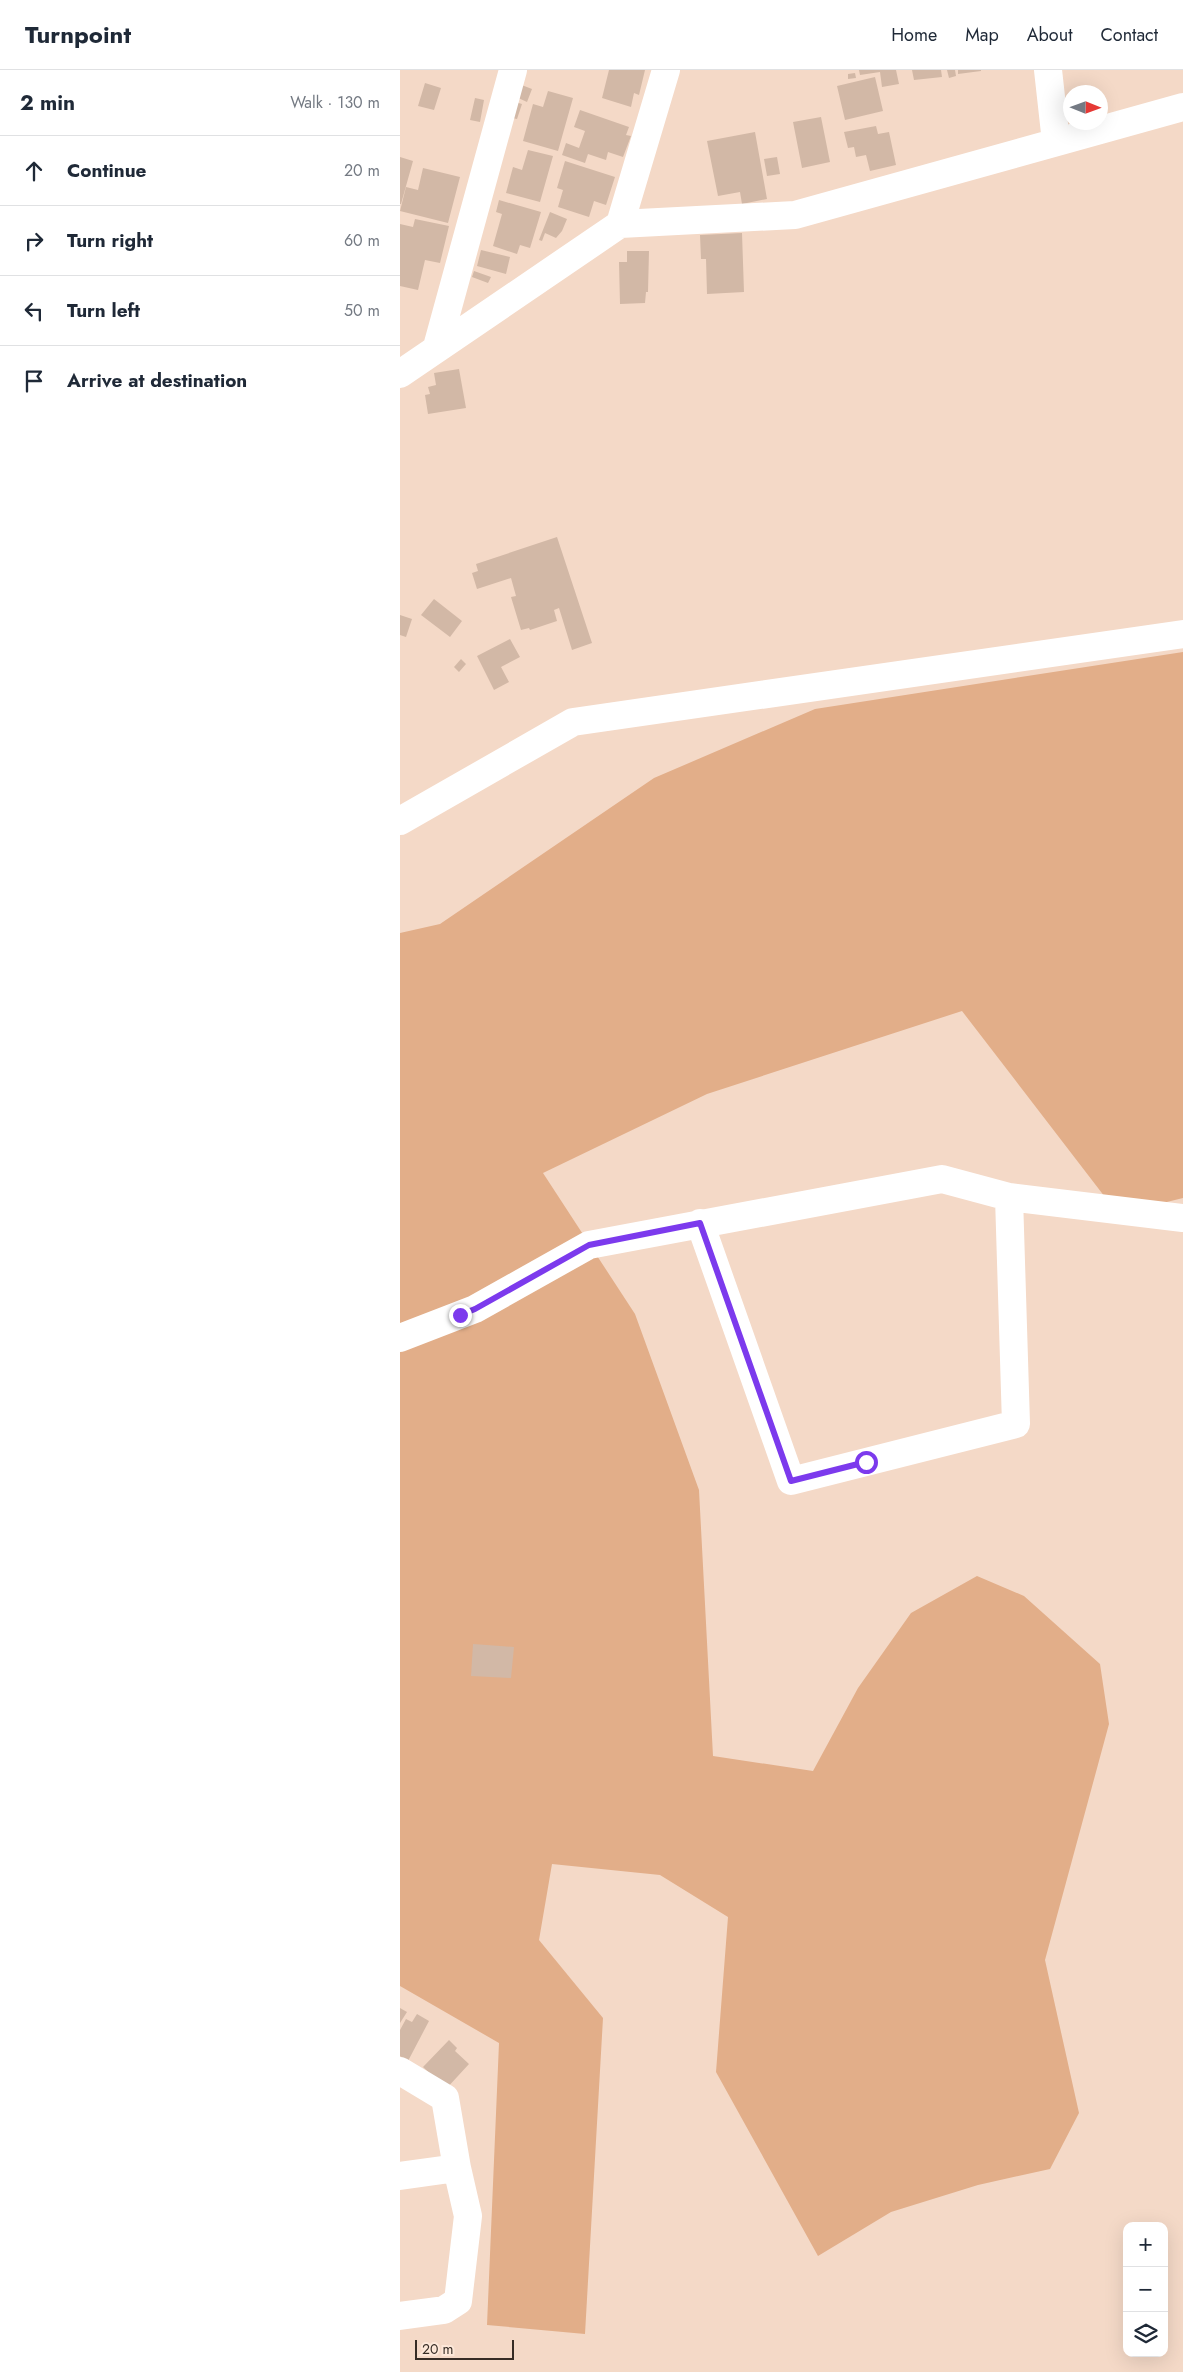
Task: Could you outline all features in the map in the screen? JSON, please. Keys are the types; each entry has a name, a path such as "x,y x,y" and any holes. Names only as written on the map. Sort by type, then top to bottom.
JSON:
{"street":[{"path":"436,347 513,70"},
{"path":"620,224 666,70"},
{"path":"1048,70 1056,142"},
{"path":"400,374 436,347 620,224 795,215 1183,108"},
{"path":"400,821 573,722 1183,634"},
{"path":"400,1338 475,1309 589,1245 942,1179 1009,1197 1183,1218"},
{"path":"700,1223 791,1481 1016,1424 1009,1197"},
{"path":"400,2071 445,2098 457,2168 468,2216 458,2301 444,2310 400,2316"},
{"path":"400,2176 457,2168"}],"shaded area":[{"path":"1183,652 1183,1198 1118,1214 962,1011 707,1094 543,1173 635,1314 699,1490 713,1756 813,1771 858,1688 911,1613 977,1576 1024,1596 1100,1664 1109,1724 1045,1960 1079,2113 1050,2169 978,2185 891,2212 818,2256 716,2072 728,1917 660,1875 552,1864 539,1940 603,2018 585,2334 487,2325 499,2043 400,1986 400,933 440,924 654,778 815,709"}],"building":[{"path":"609,70 645,70 639,95 634,93 631,107 602,98"},
{"path":"859,70 896,70 899,84 882,87 880,72 860,75"},
{"path":"912,70 941,70 942,77 914,80"},
{"path":"947,70 955,70 956,76 949,78"},
{"path":"958,70 981,70 981,71 958,74"},
{"path":"855,73 856,78 848,79 848,74"},
{"path":"875,77 883,111 845,120 837,86"},
{"path":"425,83 441,88 434,110 418,106"},
{"path":"519,84 532,89 527,102 514,96"},
{"path":"548,91 573,98 558,151 523,141 533,104 543,107"},
{"path":"475,98 484,100 480,122 470,120"},
{"path":"512,101 522,104 517,119 508,117"},
{"path":"580,110 629,127 626,135 631,136 623,157 608,152 606,160 588,154 585,163 562,155 566,143 579,148 585,131 574,127"},
{"path":"821,117 830,162 802,168 793,122"},
{"path":"876,126 878,134 889,132 896,165 870,171 866,155 856,157 854,147 848,148 844,132"},
{"path":"755,132 767,199 742,204 740,192 718,196 707,141"},
{"path":"528,150 553,156 540,202 506,193 513,167 522,170"},
{"path":"400,157 413,161 401,204 400,204"},
{"path":"777,157 780,174 767,176 764,159"},
{"path":"565,161 615,177 606,205 594,201 589,217 558,207 563,190 557,188"},
{"path":"423,168 460,177 448,223 400,211 406,187 418,190"},
{"path":"499,200 541,212 530,248 520,245 517,254 493,246 502,214 496,212"},
{"path":"550,212 567,219 562,231 556,238 545,233 542,241 539,240"},
{"path":"415,219 449,226 440,263 425,260 418,290 400,286 400,224 413,227"},
{"path":"742,233 744,292 707,294 706,259 701,259 700,235"},
{"path":"481,250 510,257 506,274 477,266"},
{"path":"627,251 649,251 648,292 646,292 645,303 620,304 619,262 627,262"},
{"path":"474,271 491,277 488,283 472,277"},
{"path":"459,369 466,408 428,414 425,395 430,394 428,387 436,385 434,373"},
{"path":"557,537 592,643 572,650 559,608 554,610 557,621 530,630 529,628 521,630 511,597 516,596 511,578 477,589 472,573 478,571 476,564"},
{"path":"434,599 462,621 450,637 421,615"},
{"path":"400,615 412,619 406,637 400,635"},
{"path":"510,639 520,657 501,667 509,682 494,690 477,656"},
{"path":"461,659 466,664 459,672 454,667"},
{"path":"473,1644 514,1647 511,1678 471,1676"},
{"path":"400,2008 407,2012 400,2023"},
{"path":"417,2014 429,2021 408,2061 400,2056 400,2030 406,2019 412,2022"},
{"path":"449,2040 457,2048 455,2051 469,2064 446,2089 423,2067"}],"route":[{"path":"460,1315 475,1309 589,1245 700,1223 791,1481 866,1462"}]}
